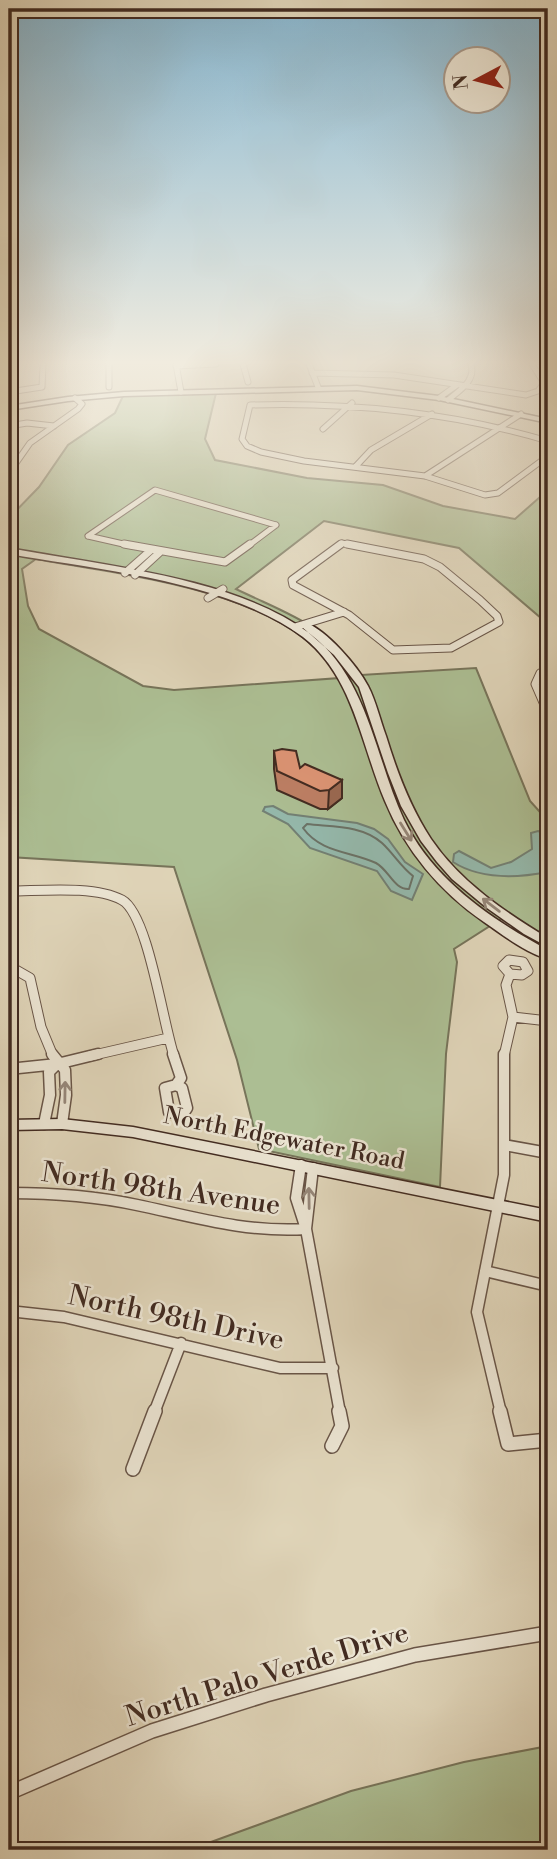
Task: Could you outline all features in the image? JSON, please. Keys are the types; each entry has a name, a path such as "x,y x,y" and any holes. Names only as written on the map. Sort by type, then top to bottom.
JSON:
{"street":[{"path":"9,473 25,451"},
{"path":"265,451 304,461 425,476 491,495 548,456"},
{"path":"356,466 370,451"},
{"path":"425,476 464,451"},
{"path":"155,490 276,525 225,562 150,550 88,536 155,490"},
{"path":"342,543 424,559 440,568 480,600 497,616 499,622 451,648 393,650 346,614 293,584 292,580 342,543"},
{"path":"9,545 133,572 276,608 334,647 355,671 414,821 449,867 487,903 548,943"},
{"path":"133,572 150,550"},
{"path":"9,551 133,572 160,552"},
{"path":"303,628 346,614"},
{"path":"303,628 342,673 360,712 400,822 436,871 475,908 548,955"},
{"path":"548,669 540,673 535,684 548,714"},
{"path":"342,673 355,671"},
{"path":"360,712 373,712"},
{"path":"380,769 393,768"},
{"path":"9,891 94,893 123,900 142,928 168,1038 181,1078 176,1085"},
{"path":"9,966 30,978 42,1034 57,1064 65,1070 62,1125"},
{"path":"510,974 506,985 513,1017 504,1054 502,1117 505,1175 477,1312 508,1444 548,1440"},
{"path":"513,1017 548,1021"},
{"path":"9,1069 57,1064 168,1038"},
{"path":"44,1124 50,1096 49,1072 57,1064"},
{"name":"North Edgewater Road","path":"9,1125 62,1125 133,1132 548,1216"},
{"path":"504,1145 548,1153"},
{"path":"307,1166 309,1211 306,1229 342,1426 332,1447"},
{"name":"North 98th Avenue","path":"9,1194 53,1192 136,1205 200,1220 277,1233 306,1229"},
{"path":"485,1271 548,1286"},
{"name":"North 98th Drive","path":"10,1314 64,1317 181,1342 280,1368 333,1368"},
{"path":"133,1469 181,1342"},
{"name":"North Palo Verde Drive","path":"9,1793 152,1731 266,1695 415,1655 548,1633"}],"green space":[{"path":"64,451 211,451 215,460 307,478 383,485 443,506 515,519 548,490 548,624 459,548 324,521 236,589 320,632 348,658 361,675 476,668 530,801 548,821 548,948 501,919 454,949 457,962 446,1054 440,1187 259,1149 237,1060 174,867 9,857 9,518 39,487","holes":["36,559 159,581 246,606 284,625 316,648 339,678 174,690 143,686 39,629 28,606 22,569"]},
{"path":"548,1746 548,1850 189,1850 351,1791 464,1762"}],"water":[{"path":"273,806 288,814 357,823 374,829 388,839 405,862 423,874 412,900 391,891 377,871 310,848 288,824 263,811 265,807"},
{"path":"538,831 548,835 548,872 524,876 487,875 453,862 454,854 459,851 491,868 511,862 532,849 531,833"}],"building":[{"path":"274,751 296,751 300,768 305,764 342,780 329,790 320,791 277,771"}]}
